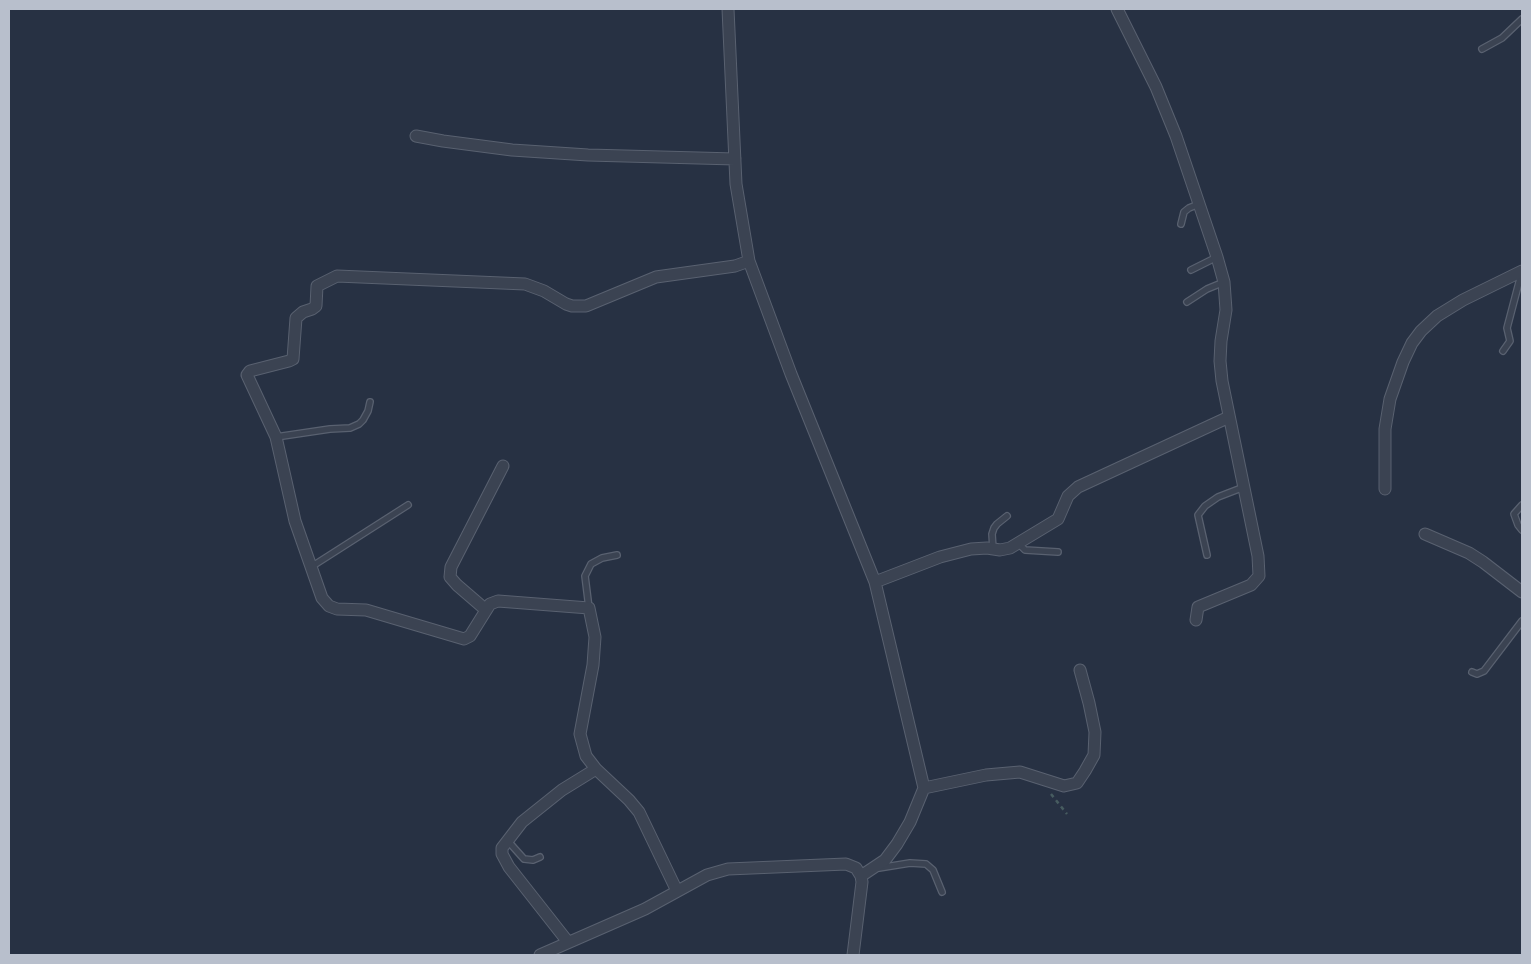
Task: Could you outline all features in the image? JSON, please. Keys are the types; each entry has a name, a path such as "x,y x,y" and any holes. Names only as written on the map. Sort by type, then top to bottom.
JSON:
{"street":[{"path":"728,9 736,184 745,248 790,374 875,582 924,788 910,822 897,844 884,860 861,876"},
{"path":"1117,9 1156,87 1176,136 1224,282 1226,310 1220,361 1258,556 1259,576 1251,585 1198,607 1196,620"},
{"path":"416,136 512,150 735,159"},
{"path":"677,891 639,812 596,769 586,756 580,734 593,665 595,637 589,608 498,601 490,604 470,636 464,639 366,610 337,609 329,606 322,598 295,520 276,437 247,375 250,371 293,359 296,318 303,312 315,308 317,286 337,276 525,284 544,291 566,304 586,306 656,276 735,266 749,261"},
{"path":"1385,489 1385,429 1390,399 1412,343 1421,331 1437,316 1463,300 1522,271"},
{"path":"875,582 940,558 971,549 987,548 1000,550 1010,548 1058,519 1068,496 1078,487 1230,418"},
{"path":"486,610 453,581 450,577 451,567 503,466"},
{"path":"1425,534 1469,553 1522,592"},
{"path":"924,788 986,774 1020,772 1064,786 1077,783 1094,755 1094,732 1089,703 1080,670"},
{"path":"568,942 509,867 502,854 502,848 506,840 522,822 562,790 596,769"},
{"path":"540,955 645,909 707,875 728,869 846,864 856,868 861,876 862,892 853,955"}],"lane":[{"path":"1482,49 1502,38 1522,19"},
{"path":"1181,224 1184,212 1188,208 1199,204"},
{"path":"1191,270 1217,258"},
{"path":"1503,351 1510,341 1507,328 1522,271"},
{"path":"1188,302 1206,289 1224,282"},
{"path":"276,437 350,428 363,420 370,402"},
{"path":"1207,555 1198,515 1205,506 1218,497 1244,487"},
{"path":"311,567 408,505"},
{"path":"1522,505 1514,514 1522,530"},
{"path":"993,549 992,534 994,528 1006,516"},
{"path":"1018,543 1025,550 1058,552"},
{"path":"589,608 585,576 591,564 602,558 617,555"},
{"path":"1472,672 1477,674 1484,671 1522,621"},
{"path":"506,840 524,859 533,860 540,857"},
{"path":"872,869 910,863 926,864 933,870 942,892"}]}
